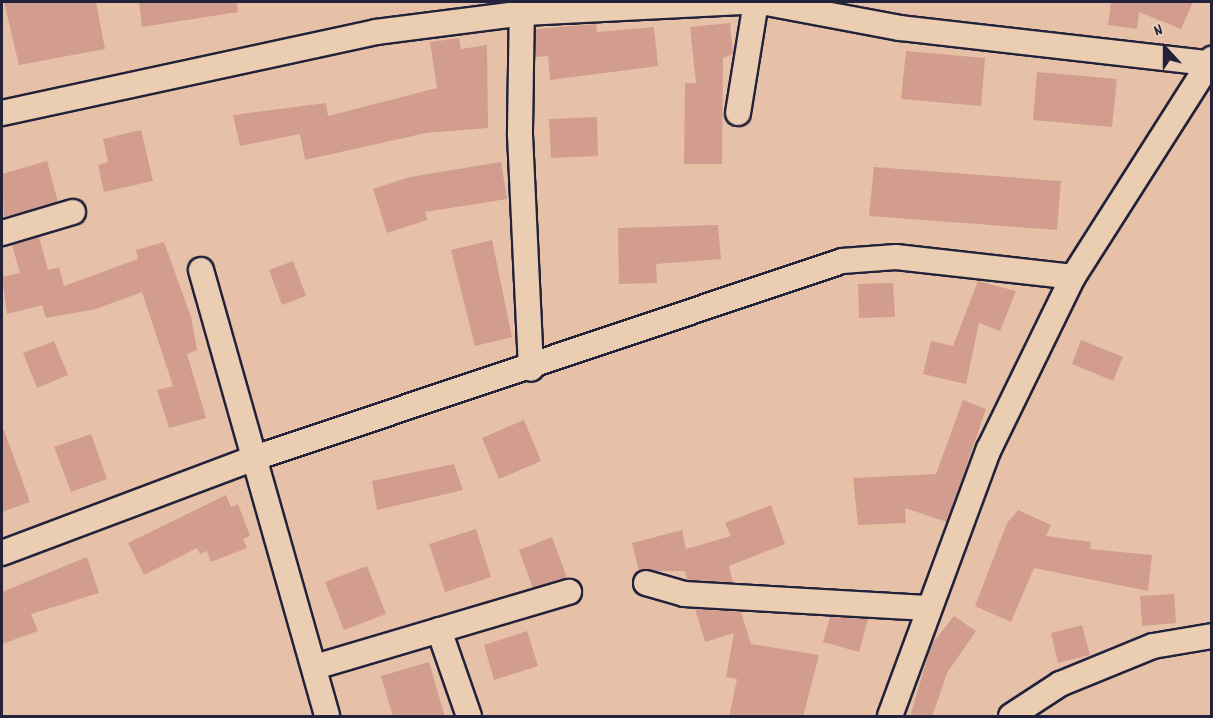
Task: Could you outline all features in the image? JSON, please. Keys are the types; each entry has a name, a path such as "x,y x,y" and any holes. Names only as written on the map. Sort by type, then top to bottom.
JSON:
{"street":[{"path":"2,113 376,32 523,7 742,2"},
{"path":"738,113 758,2 900,28 1210,61 1073,278 989,448 927,608 890,717"},
{"path":"523,7 520,135 531,369"},
{"path":"2,233 73,212"},
{"path":"2,553 252,459 531,369 842,261 896,257 1073,278"},
{"path":"201,270 252,459 315,667 327,717"},
{"path":"646,583 684,594 927,608"},
{"path":"315,667 568,592"},
{"path":"439,630 469,717"},
{"path":"1011,717 1060,684 1153,646 1212,636"}],"building":[{"path":"4,2 96,2 105,49 19,65"},
{"path":"139,2 237,2 238,12 142,27"},
{"path":"1111,2 1193,2 1181,29 1139,12 1137,29 1108,25"},
{"path":"730,23 733,54 723,58 722,164 684,164 685,83 696,83 690,27"},
{"path":"596,24 597,32 654,27 658,66 550,80 548,56 535,57 536,29"},
{"path":"459,38 461,49 487,45 488,128 426,133 305,160 300,134 240,146 233,115 326,103 328,116 437,88 430,42"},
{"path":"906,51 985,58 981,106 901,99"},
{"path":"1037,72 1117,79 1112,127 1033,120"},
{"path":"597,117 598,156 551,158 549,119"},
{"path":"141,130 153,181 104,192 98,165 108,162 103,139"},
{"path":"47,161 58,202 4,217 2,174"},
{"path":"501,162 507,199 425,212 427,220 387,233 373,189 410,177"},
{"path":"874,167 1061,181 1057,230 869,216"},
{"path":"718,225 721,259 656,264 657,283 619,284 618,228"},
{"path":"39,237 48,270 59,267 64,286 138,259 136,250 164,242 191,317 197,350 187,354 206,418 169,428 157,390 173,386 142,292 96,309 46,318 42,305 7,314 2,277 20,273 12,245"},
{"path":"492,240 512,337 475,346 451,250"},
{"path":"293,261 306,296 282,305 269,270"},
{"path":"978,281 1016,291 1000,331 979,323 966,384 923,374 931,341 953,346"},
{"path":"893,283 895,317 859,318 858,284"},
{"path":"1081,340 1123,357 1113,381 1072,364"},
{"path":"54,341 68,375 37,388 23,353"},
{"path":"963,400 986,409 947,522 905,508 906,523 858,525 853,478 936,474"},
{"path":"524,420 541,461 499,479 482,438"},
{"path":"4,430 30,502 2,512 2,431"},
{"path":"91,434 107,479 71,492 54,447"},
{"path":"454,464 463,490 377,510 372,481"},
{"path":"226,495 231,507 238,504 250,536 243,539 247,548 211,562 207,551 200,554 197,548 144,575 128,543"},
{"path":"771,505 785,544 729,566 733,583 687,580 685,571 639,571 632,543 682,530 686,549 731,536 725,523"},
{"path":"1018,510 1051,525 1046,536 1091,542 1090,549 1152,555 1148,591 1034,568 1011,622 975,606 1007,523"},
{"path":"476,529 491,577 445,592 429,544"},
{"path":"552,537 567,578 533,588 519,550"},
{"path":"87,557 99,593 31,614 38,631 2,644 2,592"},
{"path":"367,566 386,614 344,630 325,582"},
{"path":"1174,594 1176,623 1142,626 1140,596"},
{"path":"695,609 741,612 751,644 819,655 803,717 729,717 737,679 726,677 734,633 705,642"},
{"path":"954,616 976,631 947,673 932,717 910,717 931,645"},
{"path":"830,617 868,619 859,652 823,642"},
{"path":"1082,625 1090,655 1058,663 1051,633"},
{"path":"527,631 538,666 494,680 484,645"},
{"path":"429,662 445,717 393,717 381,676"}]}
